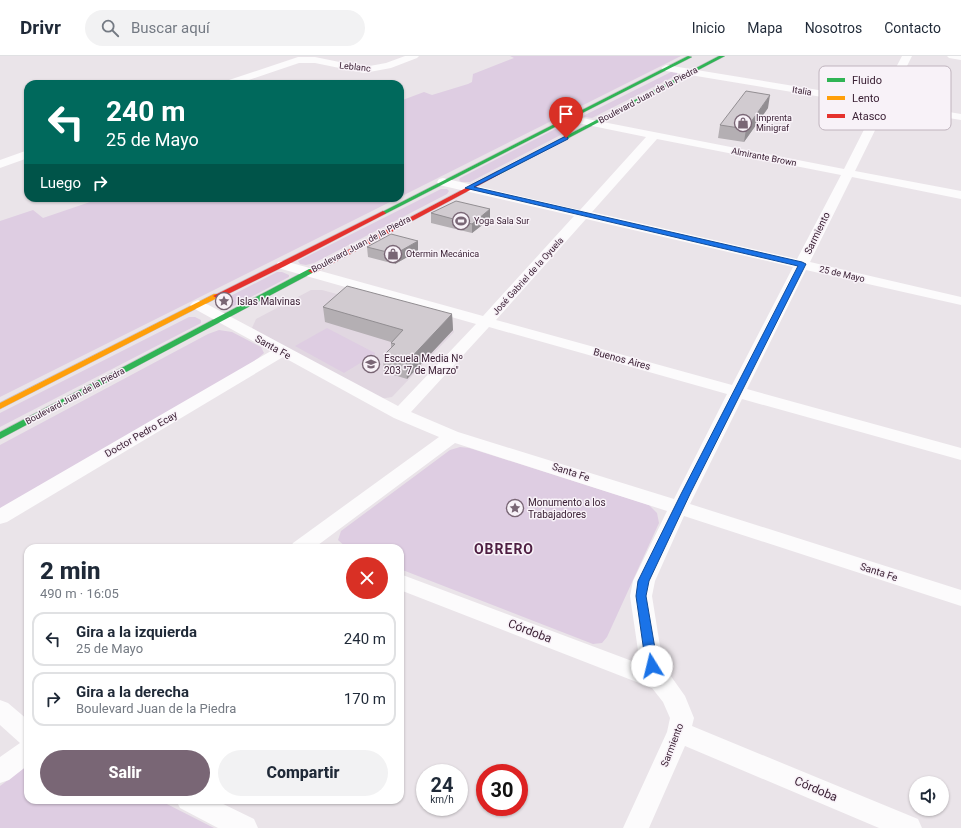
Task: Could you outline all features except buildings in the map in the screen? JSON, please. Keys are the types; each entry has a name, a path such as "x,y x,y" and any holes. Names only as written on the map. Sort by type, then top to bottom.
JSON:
{"main road":[{"name":"Boulevard Juan de la Piedra","path":"0,406 198,305 283,265 567,118 692,56"},
{"name":"Boulevard Juan de la Piedra","path":"0,436 222,319 307,272 723,56"}],"street":[{"name":"Leblanc","path":"239,80 298,60 315,60 364,70 388,66 414,56"},
{"name":"Sarmiento","path":"902,66 907,56"},
{"path":"952,56 961,57"},
{"name":"Italia","path":"666,68 819,94"},
{"name":"Italia","path":"951,115 961,117"},
{"name":"Almirante Brown","path":"567,118 961,195"},
{"name":"Sarmiento","path":"636,828 679,732 682,718 673,696 660,681 652,666 641,596 644,581 679,507 870,130"},
{"name":"José Gabriel de la Oyuela","path":"400,414 486,322 654,135"},
{"path":"0,164 24,155"},
{"name":"25 de Mayo","path":"443,182 584,213 961,301"},
{"name":"Buenos Aires","path":"283,265 961,454"},
{"name":"Santa Fe","path":"198,305 281,352 400,414 452,436 961,598"},
{"name":"Doctor Pedro Ecay","path":"0,517 281,352"},
{"path":"308,544 452,436"},
{"name":"Córdoba","path":"404,584 660,681"},
{"path":"0,710 24,731"},
{"name":"Córdoba","path":"679,732 909,828"},
{"path":"0,772 24,755"},
{"path":"197,804 245,828"}],"shaded area":[{"path":"510,56 681,56 404,195 404,100 424,92 432,95 468,84 472,82 473,74 514,58"},
{"path":"671,72 677,73 677,75 592,118 583,116"},
{"path":"567,123 578,126 470,182 461,182 459,180 460,178"},
{"path":"441,189 447,189 449,191 447,194 314,263 306,265 300,264 298,261"},
{"path":"90,202 390,202 0,397 0,221 33,210 43,218"},
{"path":"277,272 282,272 289,275 289,277 230,308 221,307 219,305 219,302"},
{"name":"Escuela Media Nº 203 \"7 de Marzo\"","path":"311,290 322,290 451,325 454,332 392,397 380,399 252,328 256,319"},
{"path":"189,317 195,317 201,320 201,323 0,427 0,413"},
{"path":"327,328 375,354 344,373 295,346"},
{"path":"219,330 232,332 261,347 264,353 255,361 0,509 0,445 208,334"},
{"path":"460,447 469,448 649,505 657,513 659,523 607,637 602,643 593,644 404,571 404,544 342,544 338,540 341,531 450,450"},
{"path":"24,768 24,804 167,804 214,828 0,828 0,786"}],"traffic: fast":[{"path":"498,173 723,56"},
{"path":"383,213 690,57"},
{"path":"0,436 312,271"}],"traffic: slow":[{"path":"0,406 217,296"}],"traffic: jam":[{"path":"312,271 498,173"},
{"path":"217,296 283,265 383,213"}],"place":[{"name":"Imprenta Minigraf","path":"743,123"},
{"name":"Yoga Sala Sur","path":"461,221"},
{"name":"Otermin Mecánica","path":"393,254"},
{"name":"Islas Malvinas","path":"224,301"},
{"name":"Escuela Media Nº 203 \"7 de Marzo\"","path":"371,364"},
{"name":"Monumento a los Trabajadores","path":"515,508"}],"district":[{"name":"OBRERO","path":"504,549"}],"route":[{"path":"566,138 468,188 584,213 802,264 686,494 644,581 641,596 652,666"}]}
